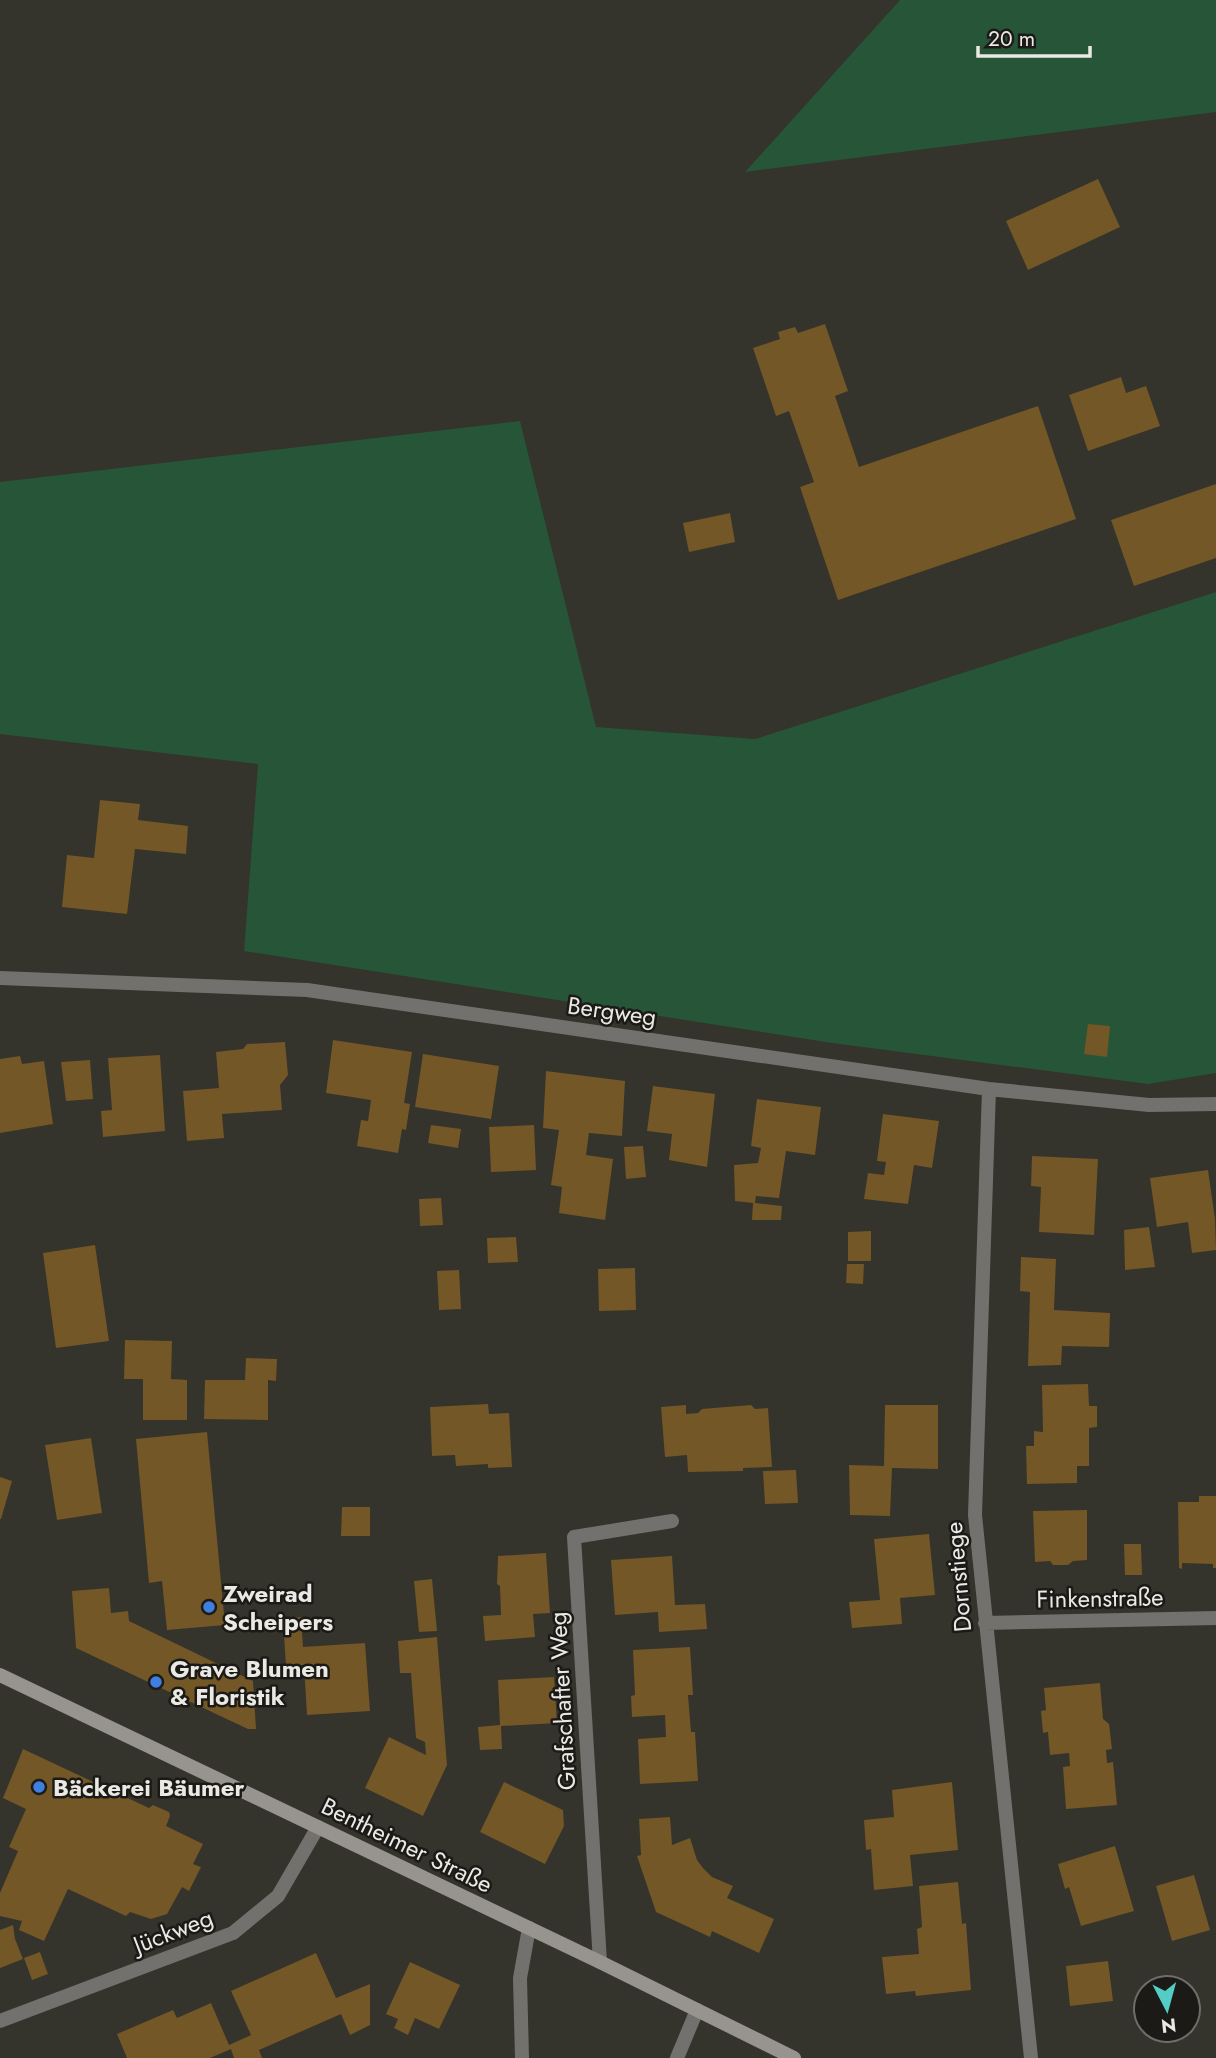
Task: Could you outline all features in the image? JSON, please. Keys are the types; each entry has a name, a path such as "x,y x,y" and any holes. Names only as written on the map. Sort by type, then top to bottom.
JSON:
{"main road":[{"name":"Bentheimer Straße","path":"0,1675 600,1962 794,2058"}],"street":[{"name":"Bergweg","path":"0,978 307,990 989,1089 1149,1105 1216,1104"},
{"name":"Dornstiege","path":"989,1089 975,1515 1031,2058"},
{"name":"Grafschafter Weg","path":"600,1962 575,1537 672,1521"},
{"name":"Finkenstraße","path":"985,1623 1216,1618"},
{"name":"Jückweg","path":"0,2021 233,1933 278,1896 318,1827"},
{"path":"522,2058 520,1978 529,1928"},
{"path":"677,2058 696,2010"}],"green space":[{"path":"900,0 1216,0 1216,112 745,172"},
{"path":"520,421 596,727 755,739 1216,592 1216,1073 1148,1084 832,1043 244,951 258,764 0,734 0,482"}],"building":[{"path":"1098,179 1120,227 1028,270 1006,221"},
{"path":"825,324 848,391 835,396 859,467 1038,406 1076,519 838,600 800,487 814,482 789,411 776,416 753,348 780,339 778,332 795,327 798,333"},
{"path":"1121,377 1126,393 1146,386 1160,426 1088,451 1069,395"},
{"path":"1216,484 1216,558 1134,586 1111,520"},
{"path":"730,513 735,542 689,552 683,523"},
{"path":"100,800 140,804 138,820 188,826 186,854 135,849 127,914 62,907 67,855 94,858"},
{"path":"1088,1024 1110,1026 1107,1057 1084,1054"},
{"path":"333,1040 412,1052 404,1103 410,1104 406,1130 402,1129 398,1153 357,1146 361,1120 368,1121 371,1100 326,1093"},
{"path":"285,1042 288,1075 280,1085 282,1110 222,1114 224,1138 187,1141 183,1091 219,1088 216,1052 243,1049 247,1044"},
{"path":"423,1054 499,1066 491,1119 415,1107"},
{"path":"160,1055 165,1131 103,1137 101,1111 112,1110 108,1058"},
{"path":"20,1056 22,1064 44,1061 53,1124 0,1133 0,1059"},
{"path":"90,1060 93,1099 66,1101 61,1062"},
{"path":"546,1071 625,1081 622,1136 589,1133 586,1155 613,1159 605,1220 559,1213 562,1187 551,1185 559,1130 543,1128"},
{"path":"653,1086 715,1094 707,1167 669,1160 672,1134 647,1131"},
{"path":"757,1099 821,1107 815,1155 786,1151 779,1198 756,1196 755,1203 782,1206 781,1220 752,1220 753,1203 735,1201 734,1165 758,1163 761,1148 751,1146"},
{"path":"883,1114 939,1121 932,1168 914,1165 908,1204 864,1199 868,1173 884,1175 886,1162 877,1161"},
{"path":"431,1125 461,1129 458,1148 428,1143"},
{"path":"534,1125 536,1170 491,1172 489,1127"},
{"path":"643,1146 646,1177 626,1179 624,1147"},
{"path":"1032,1156 1098,1159 1094,1235 1039,1232 1041,1187 1031,1186"},
{"path":"1208,1170 1216,1250 1192,1253 1188,1222 1157,1227 1150,1178"},
{"path":"441,1198 443,1225 420,1226 419,1199"},
{"path":"1149,1227 1155,1267 1125,1270 1124,1230"},
{"path":"871,1231 871,1261 848,1261 848,1232"},
{"path":"516,1237 518,1262 488,1263 487,1238"},
{"path":"95,1245 109,1341 56,1348 43,1253"},
{"path":"1021,1257 1056,1259 1054,1310 1110,1313 1109,1347 1062,1346 1061,1365 1028,1366 1030,1292 1020,1291"},
{"path":"847,1264 864,1264 863,1284 846,1283"},
{"path":"635,1268 636,1310 599,1311 598,1269"},
{"path":"459,1270 461,1309 439,1310 437,1271"},
{"path":"125,1340 172,1341 171,1379 187,1380 187,1420 143,1420 143,1379 124,1379"},
{"path":"246,1358 277,1359 276,1381 268,1380 268,1420 204,1419 205,1380 245,1380"},
{"path":"1088,1384 1089,1406 1097,1406 1097,1427 1089,1428 1089,1466 1077,1466 1077,1483 1027,1484 1026,1446 1034,1446 1034,1431 1043,1432 1042,1385"},
{"path":"488,1404 489,1414 509,1413 512,1467 488,1468 488,1464 456,1466 455,1455 432,1456 430,1407"},
{"path":"686,1405 686,1414 698,1413 702,1409 751,1405 755,1409 768,1408 772,1467 743,1468 743,1471 688,1472 687,1455 665,1457 661,1407"},
{"path":"885,1405 938,1405 938,1469 892,1468 890,1516 850,1515 849,1465 884,1466"},
{"path":"207,1432 225,1625 167,1630 162,1581 149,1583 136,1439"},
{"path":"91,1438 102,1513 57,1520 45,1445"},
{"path":"796,1470 798,1503 765,1504 763,1471"},
{"path":"0,1477 12,1481 1,1519 0,1519"},
{"path":"1199,1496 1216,1496 1216,1568 1213,1568 1213,1564 1182,1563 1182,1569 1179,1568 1178,1502 1199,1502"},
{"path":"342,1507 370,1507 370,1536 341,1536"},
{"path":"1087,1510 1087,1560 1073,1561 1068,1565 1053,1565 1050,1561 1035,1562 1033,1511"},
{"path":"929,1534 935,1595 900,1598 902,1624 852,1628 849,1602 880,1600 874,1539"},
{"path":"1124,1544 1141,1544 1142,1575 1125,1575"},
{"path":"546,1553 550,1613 533,1614 535,1637 485,1641 483,1616 501,1615 500,1586 497,1584 498,1556"},
{"path":"672,1556 675,1605 705,1604 707,1629 659,1632 658,1612 615,1615 611,1560"},
{"path":"432,1579 437,1631 419,1632 414,1581"},
{"path":"109,1588 111,1613 128,1611 129,1621 253,1681 256,1729 248,1729 76,1648 72,1591"},
{"path":"301,1617 303,1647 365,1643 370,1711 307,1715 304,1665 286,1666 283,1619"},
{"path":"437,1637 447,1765 423,1816 365,1788 389,1737 426,1755 425,1742 416,1738 411,1673 400,1673 398,1641"},
{"path":"690,1647 693,1695 688,1695 691,1732 695,1732 698,1781 640,1784 638,1739 666,1737 665,1715 632,1717 631,1696 635,1695 633,1650"},
{"path":"554,1677 557,1723 501,1726 502,1749 480,1750 478,1727 500,1725 498,1680"},
{"path":"1100,1683 1103,1719 1109,1724 1112,1749 1106,1750 1107,1763 1113,1762 1117,1805 1066,1809 1063,1767 1070,1766 1069,1753 1050,1755 1048,1732 1043,1733 1041,1711 1046,1710 1044,1688"},
{"path":"23,1749 149,1808 153,1805 169,1812 166,1826 203,1844 193,1864 201,1867 189,1891 182,1887 167,1914 151,1919 130,1912 126,1916 68,1889 44,1941 19,1930 22,1921 0,1916 0,1893 18,1851 9,1847 26,1809 3,1798"},
{"path":"504,1782 563,1810 564,1826 545,1864 480,1832"},
{"path":"952,1782 958,1850 910,1855 913,1886 874,1890 871,1849 866,1850 864,1820 894,1817 892,1790"},
{"path":"670,1817 672,1845 690,1838 697,1860 703,1868 712,1877 733,1886 727,1898 774,1919 759,1953 712,1931 710,1937 656,1912 637,1856 641,1855 639,1819"},
{"path":"1115,1846 1134,1911 1081,1926 1069,1887 1065,1889 1058,1864"},
{"path":"1194,1875 1210,1930 1172,1941 1156,1886"},
{"path":"958,1882 962,1924 966,1923 971,1990 916,1996 915,1991 886,1994 882,1957 919,1954 917,1929 922,1927 919,1886"},
{"path":"13,1925 23,1959 0,1968 0,1930"},
{"path":"40,1952 48,1974 32,1980 24,1958"},
{"path":"316,1953 336,1998 370,1984 370,2025 350,2035 341,2014 259,2050 262,2058 234,2058 231,2049 210,2058 127,2058 117,2034 173,2010 177,2018 211,2003 229,2045 251,2035 231,1991"},
{"path":"1108,1961 1113,2001 1070,2006 1066,1966"},
{"path":"410,1962 460,1985 439,2029 415,2018 408,2035 394,2028 398,2019 386,2014"}],"place":[{"name":"Zweirad Scheipers","path":"209,1607"},
{"name":"Grave Blumen & Floristik","path":"156,1682"},
{"name":"Bäckerei Bäumer","path":"39,1787"}]}
